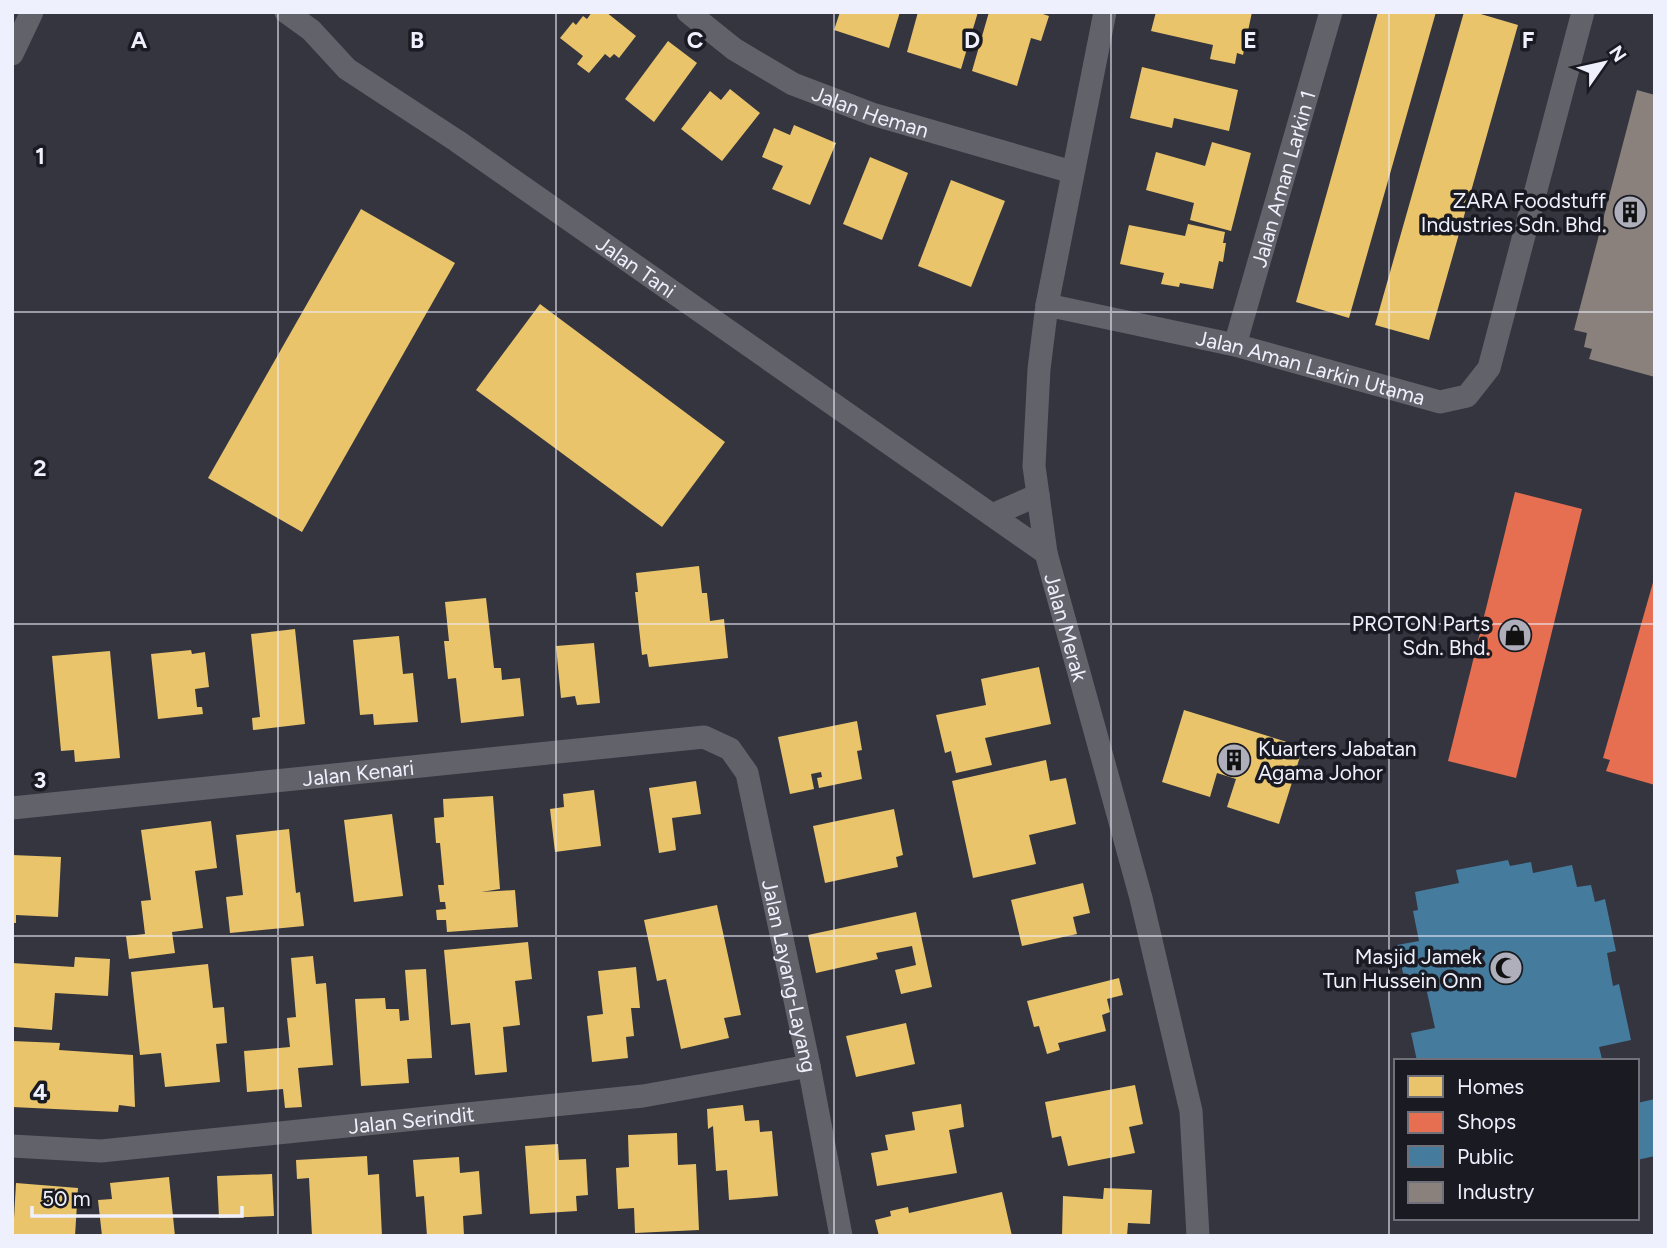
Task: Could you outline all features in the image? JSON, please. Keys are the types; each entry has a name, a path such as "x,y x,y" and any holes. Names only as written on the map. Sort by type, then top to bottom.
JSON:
{"street":[{"path":"12,54 32,12"},
{"name":"Jalan Tani","path":"286,12 311,30 348,69 457,141 1046,553"},
{"name":"Jalan Heman","path":"688,12 734,49 793,84 872,114 1072,172"},
{"name":"Jalan Merak","path":"1105,12 1046,305 1039,369 1034,466 1046,553 1141,898 1191,1111 1198,1236"},
{"name":"Jalan Aman Larkin 1","path":"1235,345 1331,12"},
{"name":"Jalan Aman Larkin Utama","path":"1046,305 1235,345 1440,402 1467,396 1489,368 1583,12"},
{"path":"992,516 1038,495"},
{"name":"Jalan Kenari","path":"12,808 704,737"},
{"name":"Jalan Layang-Layang","path":"704,737 730,749 747,773 841,1236"},
{"name":"Jalan Serindit","path":"12,1146 101,1151 643,1096 808,1066"}],"building: Homes":[{"path":"592,12 606,12 636,36 619,58 614,54 610,58 605,54 589,73 577,64 583,56 560,38 573,22 576,25 583,16 587,19"},
{"path":"840,12 900,12 889,48 834,30"},
{"path":"918,12 978,12 961,69 907,52"},
{"path":"989,12 1037,12 1049,16 1041,41 1031,38 1017,86 972,71"},
{"path":"1156,12 1252,12 1243,55 1237,53 1235,64 1210,59 1213,45 1151,31"},
{"path":"1378,12 1436,12 1349,318 1296,302"},
{"path":"1464,12 1474,12 1518,25 1429,340 1375,325"},
{"path":"668,41 697,63 654,122 625,99"},
{"path":"1142,67 1238,90 1229,131 1174,118 1172,128 1130,118"},
{"path":"730,89 760,113 722,161 681,129 710,91 721,100"},
{"path":"794,125 836,143 810,205 772,189 783,166 762,157 774,128 790,135"},
{"path":"1212,142 1251,153 1231,231 1190,220 1194,203 1146,190 1156,152 1205,166"},
{"path":"870,157 908,173 882,240 843,224"},
{"path":"951,180 1005,201 971,287 918,266"},
{"path":"361,209 455,263 302,532 208,478"},
{"path":"1188,224 1225,232 1223,262 1219,261 1213,289 1180,283 1179,287 1161,284 1164,273 1120,264 1129,225 1185,236"},
{"path":"540,304 725,442 662,527 476,390"},
{"path":"699,566 702,593 707,593 710,621 724,619 728,658 649,667 647,654 642,655 635,592 638,592 636,573"},
{"path":"486,598 494,668 501,668 502,680 520,678 524,716 461,723 456,678 448,679 444,641 449,641 445,602"},
{"path":"295,629 305,724 253,730 252,718 260,717 251,634"},
{"path":"399,636 403,674 413,673 418,722 374,725 373,714 360,715 353,640"},
{"path":"594,643 600,703 577,705 575,696 561,698 556,646"},
{"path":"191,650 192,654 205,652 209,687 195,689 197,707 202,707 203,714 158,719 151,654"},
{"path":"110,651 120,758 75,762 74,750 61,751 52,656"},
{"path":"1039,667 1051,724 985,738 992,765 956,773 951,751 945,753 936,715 986,705 981,679"},
{"name":"Kuarters Jabatan Agama Johor","path":"1184,710 1303,747 1279,824 1227,807 1236,779 1217,773 1210,797 1162,782"},
{"path":"857,721 862,750 857,751 862,779 819,788 817,778 822,777 821,772 811,774 814,789 790,794 778,737"},
{"path":"1046,760 1050,781 1066,778 1076,824 1029,835 1036,864 973,878 952,781"},
{"path":"696,781 701,814 672,818 676,850 659,853 649,788"},
{"path":"594,790 601,846 555,852 550,809 564,807 563,794"},
{"path":"493,796 500,889 481,892 515,890 518,927 447,932 446,920 437,920 436,910 446,909 445,902 440,902 438,885 444,885 440,843 436,843 434,818 444,817 443,799"},
{"path":"894,809 903,855 896,857 898,867 825,883 813,826"},
{"path":"392,814 403,896 354,902 344,820"},
{"path":"211,821 217,868 195,871 203,928 172,932 175,953 129,959 126,936 145,934 141,901 151,900 141,830"},
{"path":"289,829 296,893 300,892 304,926 230,933 226,897 243,895 236,835"},
{"path":"12,855 61,857 58,917 16,915 16,923 12,923"},
{"path":"1083,883 1090,913 1073,917 1077,934 1022,946 1011,900"},
{"path":"717,905 741,1015 724,1018 729,1038 681,1049 666,979 657,981 644,920"},
{"path":"916,912 932,987 901,994 895,970 916,965 912,946 876,953 878,959 816,973 808,935"},
{"path":"528,942 532,979 515,981 520,1025 503,1027 507,1072 475,1075 470,1023 451,1025 444,950"},
{"path":"313,956 316,984 326,983 333,1065 298,1068 302,1107 285,1108 283,1089 247,1092 244,1051 290,1047 287,1018 296,1017 291,958"},
{"path":"75,957 110,959 108,996 55,993 52,1030 14,1027 12,963 74,967"},
{"path":"208,964 213,1008 224,1007 227,1043 216,1044 220,1082 165,1087 161,1053 140,1055 131,972"},
{"path":"636,967 640,1008 631,1008 634,1036 626,1037 628,1058 592,1062 587,1016 603,1014 598,971"},
{"path":"426,969 432,1058 407,1059 409,1083 361,1086 355,999 385,998 386,1009 399,1009 400,1021 409,1020 405,970"},
{"path":"1119,978 1123,995 1107,999 1110,1012 1102,1015 1106,1031 1058,1043 1060,1050 1047,1054 1039,1026 1034,1027 1027,1001"},
{"path":"906,1023 915,1064 856,1077 846,1036"},
{"path":"12,1041 60,1043 59,1050 133,1055 135,1107 119,1105 118,1112 12,1107"},
{"path":"1135,1085 1143,1124 1129,1127 1135,1153 1068,1166 1061,1136 1052,1138 1045,1102"},
{"path":"961,1104 964,1127 949,1130 957,1173 877,1186 871,1153 888,1150 885,1135 915,1130 912,1112"},
{"path":"743,1105 745,1121 759,1120 760,1132 772,1131 778,1196 729,1200 727,1170 716,1171 713,1126 708,1129 707,1109"},
{"path":"677,1133 678,1165 696,1164 699,1230 635,1233 634,1208 618,1209 616,1168 629,1167 628,1135"},
{"path":"558,1144 559,1160 586,1159 588,1195 576,1196 577,1211 530,1214 525,1146"},
{"path":"367,1156 368,1175 379,1174 382,1236 312,1236 309,1178 297,1179 296,1160"},
{"path":"459,1157 460,1173 479,1171 482,1214 463,1216 464,1236 427,1236 424,1196 416,1197 413,1160"},
{"path":"272,1174 274,1216 219,1218 217,1176"},
{"path":"169,1177 175,1236 102,1236 98,1200 112,1199 110,1183"},
{"path":"16,1183 78,1188 75,1236 13,1236"},
{"path":"1104,1188 1152,1190 1150,1224 1128,1223 1127,1236 1062,1236 1063,1196 1103,1199"},
{"path":"1002,1192 1012,1236 879,1236 875,1220 891,1216 890,1211 908,1207 909,1213"}],"building: Shops":[{"name":"PROTON Parts Sdn. Bhd.","path":"1515,492 1582,509 1516,778 1448,761"},
{"path":"1654,579 1655,785 1606,771 1610,760 1603,758"}],"building: Public":[{"name":"Masjid Jamek Tun Hussein Onn","path":"1508,860 1510,866 1531,862 1533,873 1572,865 1577,887 1591,885 1595,902 1605,899 1616,951 1607,953 1613,986 1619,984 1631,1040 1599,1047 1602,1059 1417,1059 1411,1033 1435,1028 1425,983 1406,987 1397,945 1419,941 1413,911 1418,910 1415,892 1459,883 1456,870"},
{"path":"1655,1099 1655,1156 1639,1160 1639,1103"}],"building: Industry":[{"name":"ZARA Foodstuff Industries Sdn. Bhd.","path":"1637,90 1655,95 1655,377 1589,359 1592,349 1584,347 1587,333 1574,330"}],"place":[{"name":"ZARA Foodstuff Industries Sdn. Bhd.","path":"1630,212"},
{"name":"PROTON Parts Sdn. Bhd.","path":"1515,635"},
{"name":"Kuarters Jabatan Agama Johor","path":"1234,760"},
{"name":"Masjid Jamek Tun Hussein Onn","path":"1506,968"}]}
